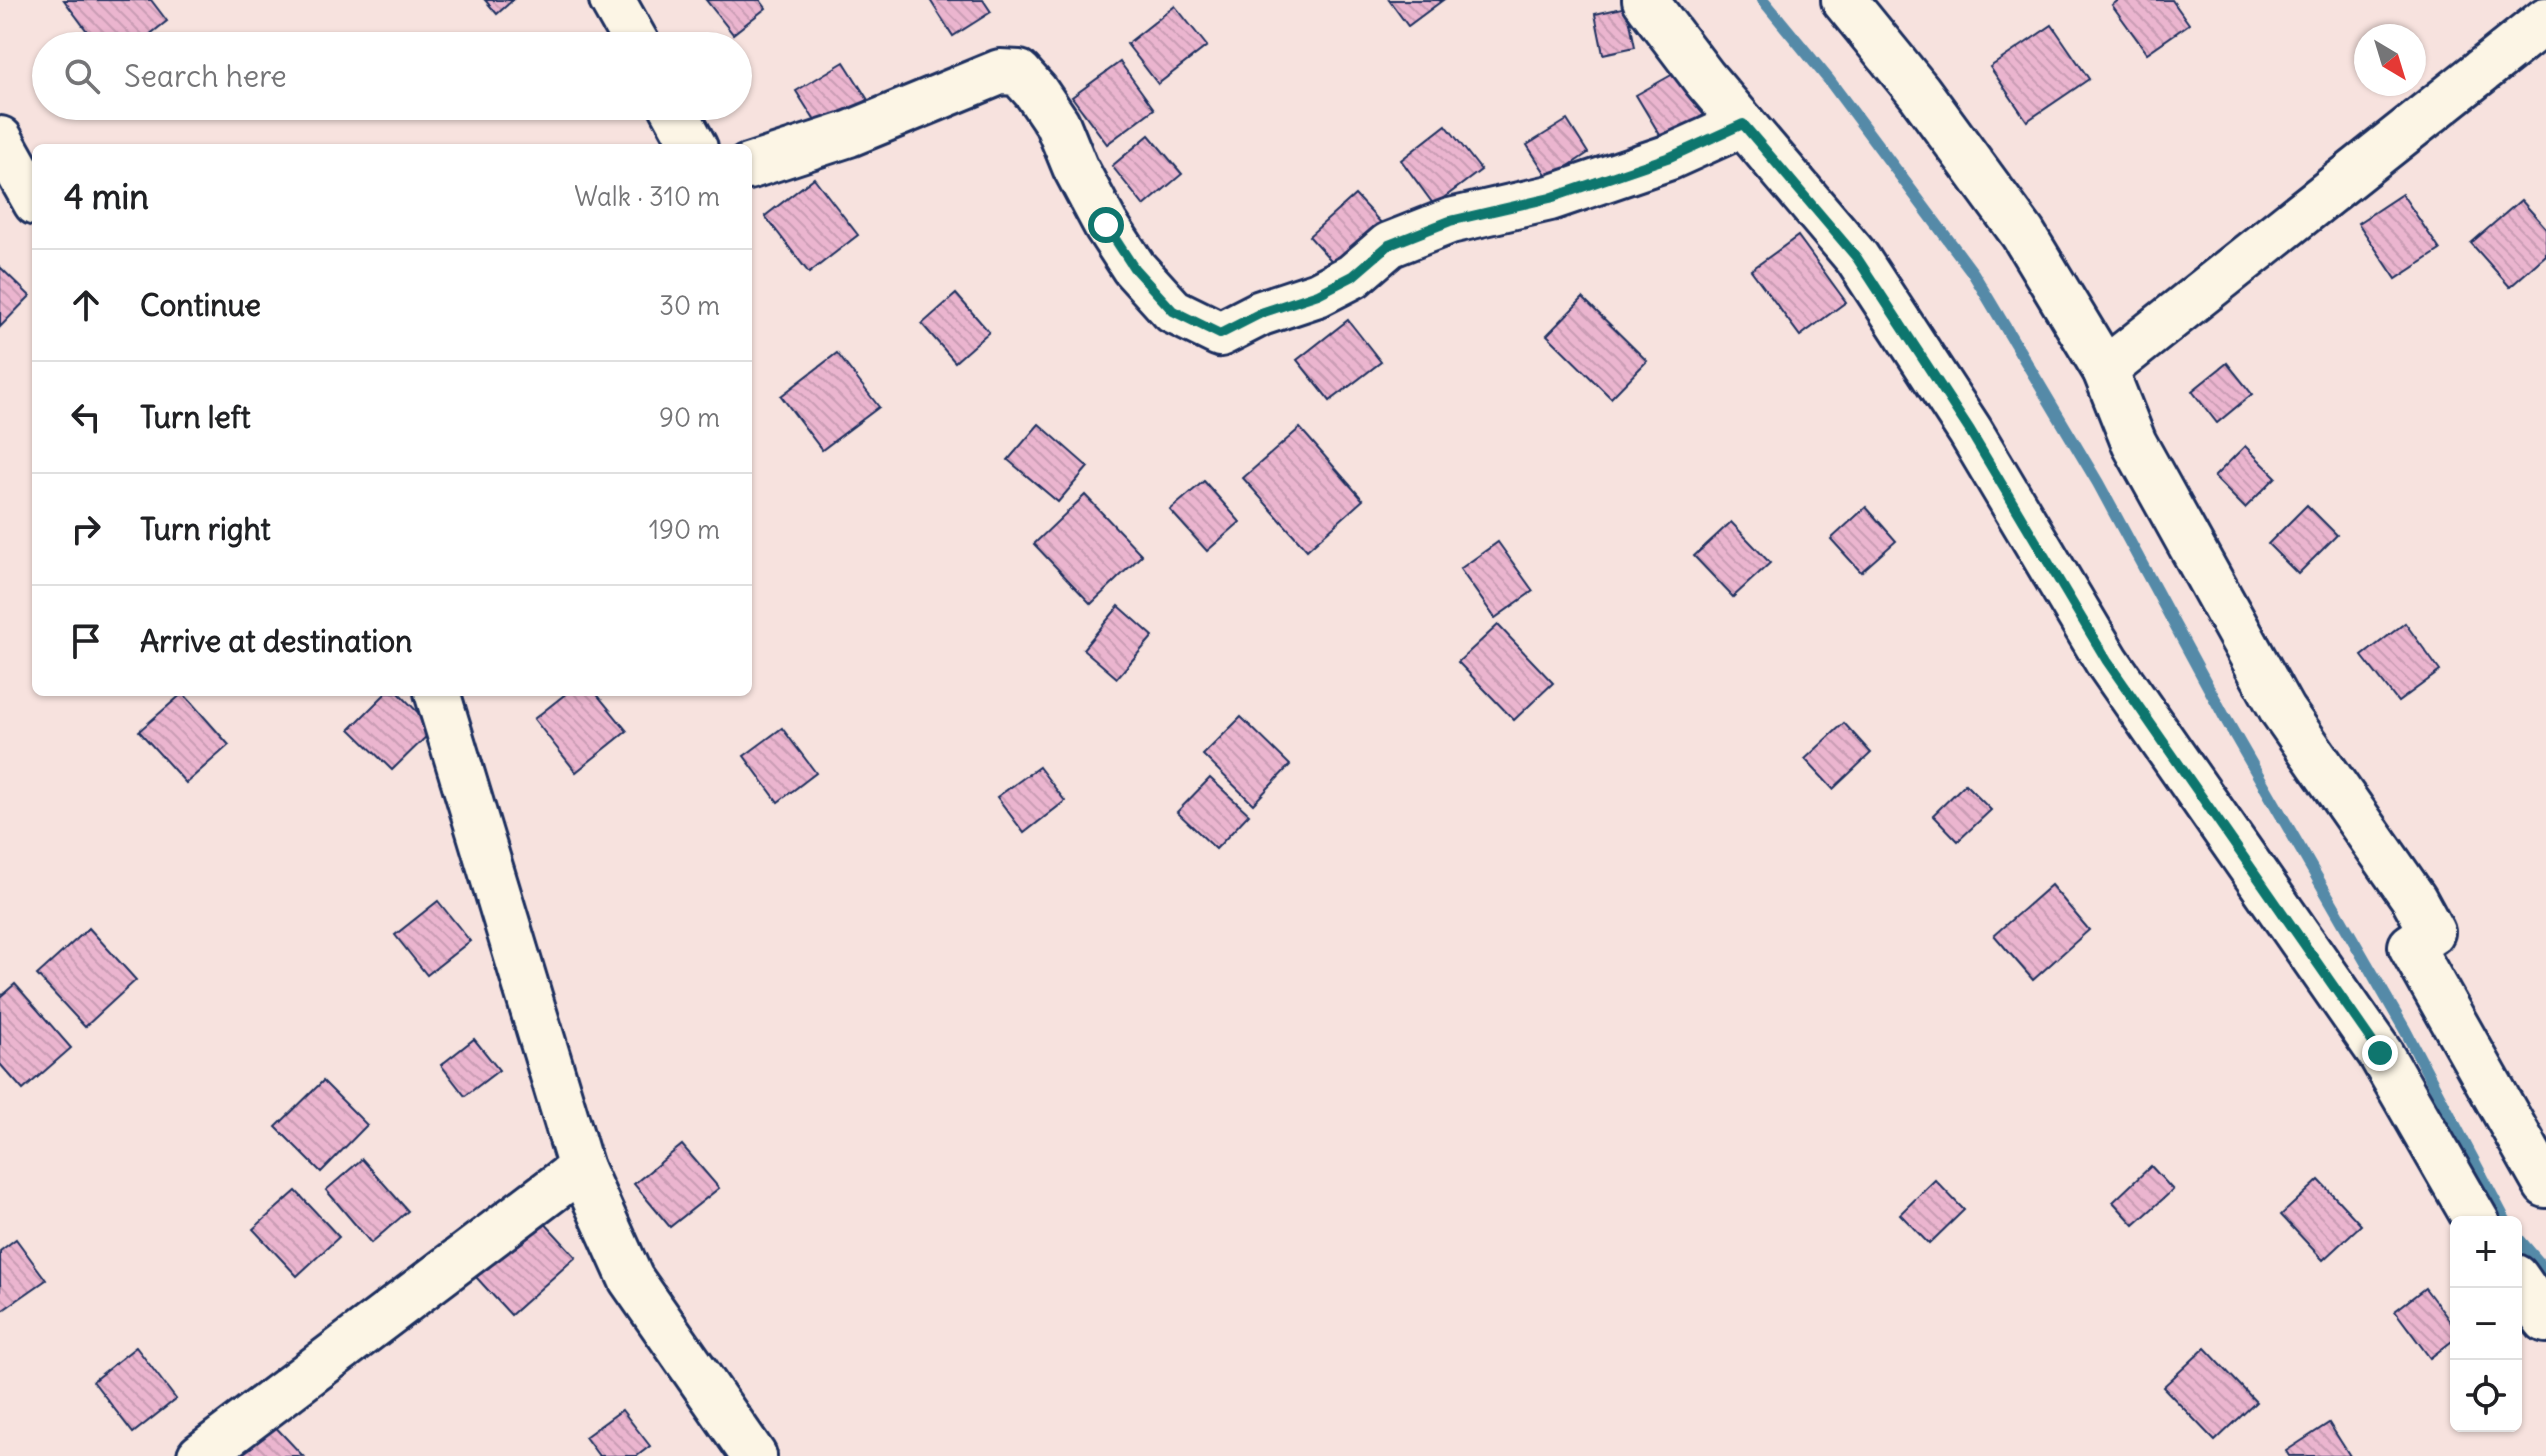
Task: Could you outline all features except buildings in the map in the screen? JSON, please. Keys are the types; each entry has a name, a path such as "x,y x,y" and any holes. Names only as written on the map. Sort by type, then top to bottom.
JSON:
{"street":[{"path":"612,0 630,32"},
{"path":"1645,0 1704,78 1857,258 1970,431 2107,661 2380,1053 2474,1216"},
{"path":"1844,0 1919,92 2023,234 2105,370 2134,443 2282,710 2414,899 2432,932 2411,946 2546,1185"},
{"path":"2105,370 2546,20"},
{"path":"752,166 849,134 1000,72 1019,73 1057,123 1075,167 1106,225 1134,268 1173,311 1220,334 1261,313 1318,294 1353,276 1389,245 1450,221 1550,198 1670,157 1743,124"},
{"path":"680,120 693,144"},
{"path":"0,139 32,196"},
{"path":"438,696 581,1168 631,1279 754,1456"},
{"path":"200,1456 581,1168"},
{"path":"2522,1286 2546,1320"}],"waterway":[{"path":"1763,0 1829,80 1973,273 2098,483 2224,716 2405,1030 2503,1216"},
{"path":"2522,1243 2546,1271"}],"route":[{"path":"1106,225 1134,268 1173,311 1220,334 1261,313 1318,294 1353,276 1389,245 1450,221 1550,198 1670,157 1743,124 1857,258 1970,431 2107,661 2380,1053"}]}
